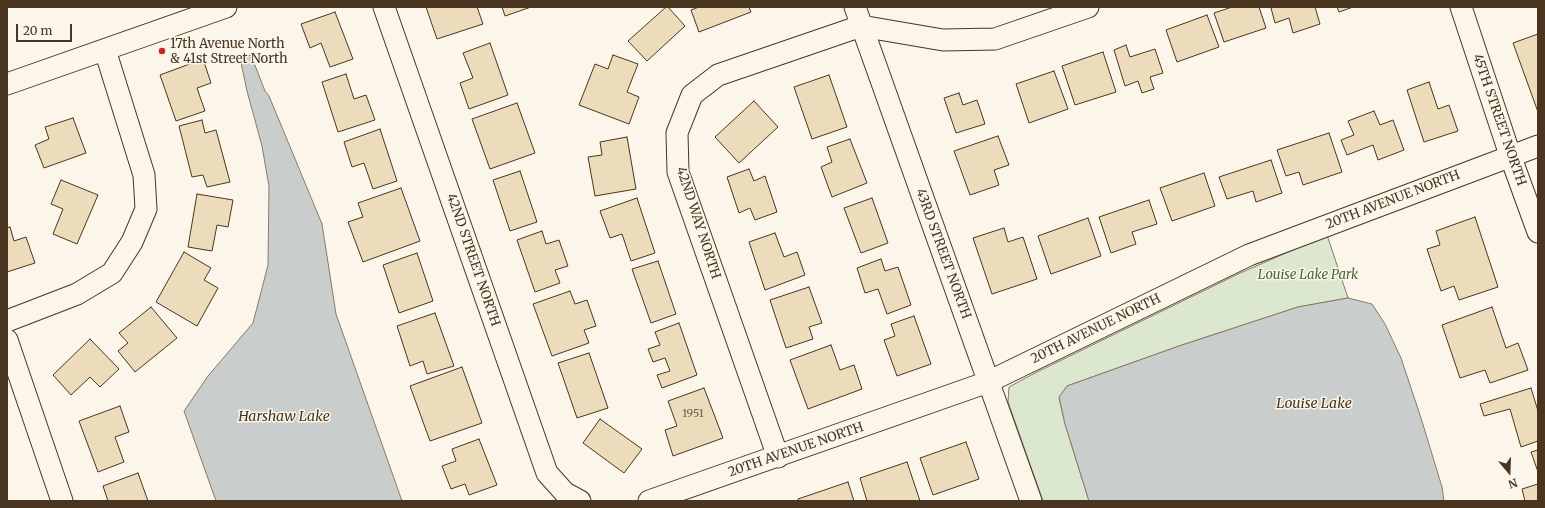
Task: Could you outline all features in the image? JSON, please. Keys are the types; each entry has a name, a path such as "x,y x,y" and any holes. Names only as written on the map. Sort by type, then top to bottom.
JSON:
{"street":[{"path":"7,84 226,7"},
{"name":"42ND STREET NORTH","path":"384,7 547,473 565,493 580,501"},
{"path":"858,16 943,40 995,39 1088,7"},
{"name":"45TH STREET NORTH","path":"1461,7 1510,155 1538,232"},
{"name":"43RD STREET NORTH","path":"858,16 1031,501"},
{"name":"42ND WAY NORTH","path":"778,457 678,172 677,133 692,95 718,75 858,16"},
{"path":"7,321 78,294 112,273 132,242 146,209 144,176 105,50"},
{"name":"20TH AVENUE NORTH","path":"649,501 778,457 988,382 1250,255 1510,155 1538,146"},
{"path":"7,340 62,501"}],"green space":[{"name":"Louise Lake Park","path":"1327,235 1348,298 1298,307 1179,346 1067,386 1059,398 1065,424 1089,501 1043,501 1008,402 1009,387 1238,274"}],"water":[{"name":"Harshaw Lake","path":"251,55 322,224 336,314 402,501 216,501 184,411 208,376 253,323 268,265 269,186 262,146 247,91 240,58"},
{"name":"Louise Lake","path":"1348,298 1372,304 1385,324 1401,358 1421,418 1442,487 1444,501 1089,501 1065,424 1059,397 1067,386 1179,346 1298,307"}],"building":[{"path":"426,7 477,7 483,24 437,39"},
{"path":"502,7 531,7 505,16"},
{"path":"666,7 668,7 685,26 647,61 628,41"},
{"path":"699,7 749,7 751,12 699,32 691,10"},
{"path":"1232,7 1259,7 1266,28 1224,42 1214,13"},
{"path":"1315,7 1320,24 1293,33 1289,18 1275,23 1271,8"},
{"path":"1337,7 1353,7 1339,12"},
{"path":"335,12 353,59 330,67 321,43 310,48 301,24"},
{"path":"1207,15 1219,47 1177,62 1166,30"},
{"path":"1538,34 1538,112 1513,43"},
{"path":"490,43 508,95 469,109 460,83 473,78 463,53"},
{"path":"1126,45 1130,57 1155,49 1163,73 1150,77 1154,89 1142,93 1138,81 1125,86 1114,50"},
{"path":"1103,52 1116,92 1075,105 1062,66"},
{"path":"613,55 638,64 627,92 639,97 629,124 579,105 595,64 608,69"},
{"path":"203,59 211,83 197,88 205,111 176,121 160,75"},
{"path":"1054,71 1068,109 1029,123 1016,84"},
{"path":"346,74 354,99 366,95 375,120 338,132 322,82"},
{"path":"829,75 847,127 812,139 794,87"},
{"path":"1429,82 1438,109 1449,105 1458,131 1424,142 1407,90"},
{"path":"959,93 963,105 977,100 985,124 956,133 944,98"},
{"path":"754,101 778,127 739,163 715,137"},
{"path":"517,103 535,153 490,169 472,119"},
{"path":"1374,111 1380,125 1393,120 1404,150 1378,160 1373,145 1347,155 1341,140 1354,135 1348,121"},
{"path":"73,118 86,153 44,168 35,145 49,139 45,127"},
{"path":"202,120 205,133 216,130 230,182 207,187 203,175 192,177 179,126"},
{"path":"380,129 397,181 373,189 364,163 352,167 344,142"},
{"path":"1329,133 1342,172 1303,185 1299,172 1286,176 1277,150"},
{"path":"998,136 1009,165 994,170 999,185 970,195 954,151"},
{"path":"627,137 636,189 595,196 588,157 602,155 600,142"},
{"path":"850,139 867,183 832,197 821,167 832,162 827,147"},
{"path":"1271,160 1282,193 1256,202 1253,191 1227,199 1219,177"},
{"path":"749,169 754,181 765,176 777,212 755,220 750,208 739,213 727,177"},
{"path":"520,171 537,222 510,231 493,180"},
{"path":"1204,173 1215,206 1172,221 1160,188"},
{"path":"61,180 98,195 77,244 53,234 63,209 51,204"},
{"path":"401,188 420,241 363,262 348,222 363,217 358,203"},
{"path":"197,194 233,200 228,227 217,225 212,251 188,247"},
{"path":"637,198 655,253 631,261 622,234 610,238 600,211"},
{"path":"872,198 888,243 861,253 844,208"},
{"path":"1149,200 1157,224 1132,232 1136,244 1111,253 1099,217"},
{"path":"1475,217 1498,287 1459,300 1454,286 1441,291 1427,249 1440,245 1436,231"},
{"path":"1088,218 1101,256 1051,274 1038,236"},
{"path":"10,227 14,241 26,237 35,263 7,272 7,228"},
{"path":"1004,228 1008,242 1023,237 1037,279 992,294 973,238"},
{"path":"542,231 546,244 559,240 568,266 555,270 560,283 535,292 517,240"},
{"path":"775,233 784,257 797,252 805,275 765,290 749,242"},
{"path":"184,252 211,268 204,280 218,288 197,326 156,302"},
{"path":"417,253 433,301 399,313 383,265"},
{"path":"881,259 885,271 898,267 911,305 887,314 878,289 865,293 857,268"},
{"path":"658,261 676,314 651,323 632,269"},
{"path":"809,287 822,323 809,327 813,339 786,348 770,300"},
{"path":"570,291 575,304 587,300 596,326 584,330 589,343 552,356 533,304"},
{"path":"151,307 177,338 135,372 118,351 128,343 119,333"},
{"path":"1492,307 1506,348 1518,343 1528,370 1490,383 1485,370 1460,378 1442,325"},
{"path":"435,313 454,366 427,374 423,361 410,366 397,326"},
{"path":"914,316 931,364 897,376 884,340 895,336 891,324"},
{"path":"679,323 697,375 662,388 657,375 670,371 665,358 653,362 648,349 660,345 655,332"},
{"path":"90,339 119,369 100,387 90,377 71,395 53,375"},
{"path":"831,345 840,370 854,365 862,389 808,409 790,360"},
{"path":"589,353 608,408 577,418 558,363"},
{"path":"462,367 482,423 430,441 410,386"},
{"path":"704,388 723,438 673,456 665,430 677,426 668,401"},
{"path":"1531,388 1538,411 1538,441 1521,447 1510,409 1484,416 1480,404"},
{"path":"120,406 129,432 115,437 124,462 98,472 79,421"},
{"path":"600,419 642,449 624,473 583,443"},
{"path":"479,439 497,485 469,495 465,484 451,489 442,466 456,461 452,449"},
{"path":"966,442 979,479 933,495 920,458"},
{"path":"1538,450 1538,472 1531,452"},
{"path":"907,462 920,501 867,501 860,478"},
{"path":"138,473 148,501 108,501 103,486"},
{"path":"848,482 854,501 798,501 798,499"},
{"path":"1538,484 1538,501 1525,501 1522,489"}],"place":[{"name":"17th Avenue North & 41st Street North","path":"162,51"}]}
